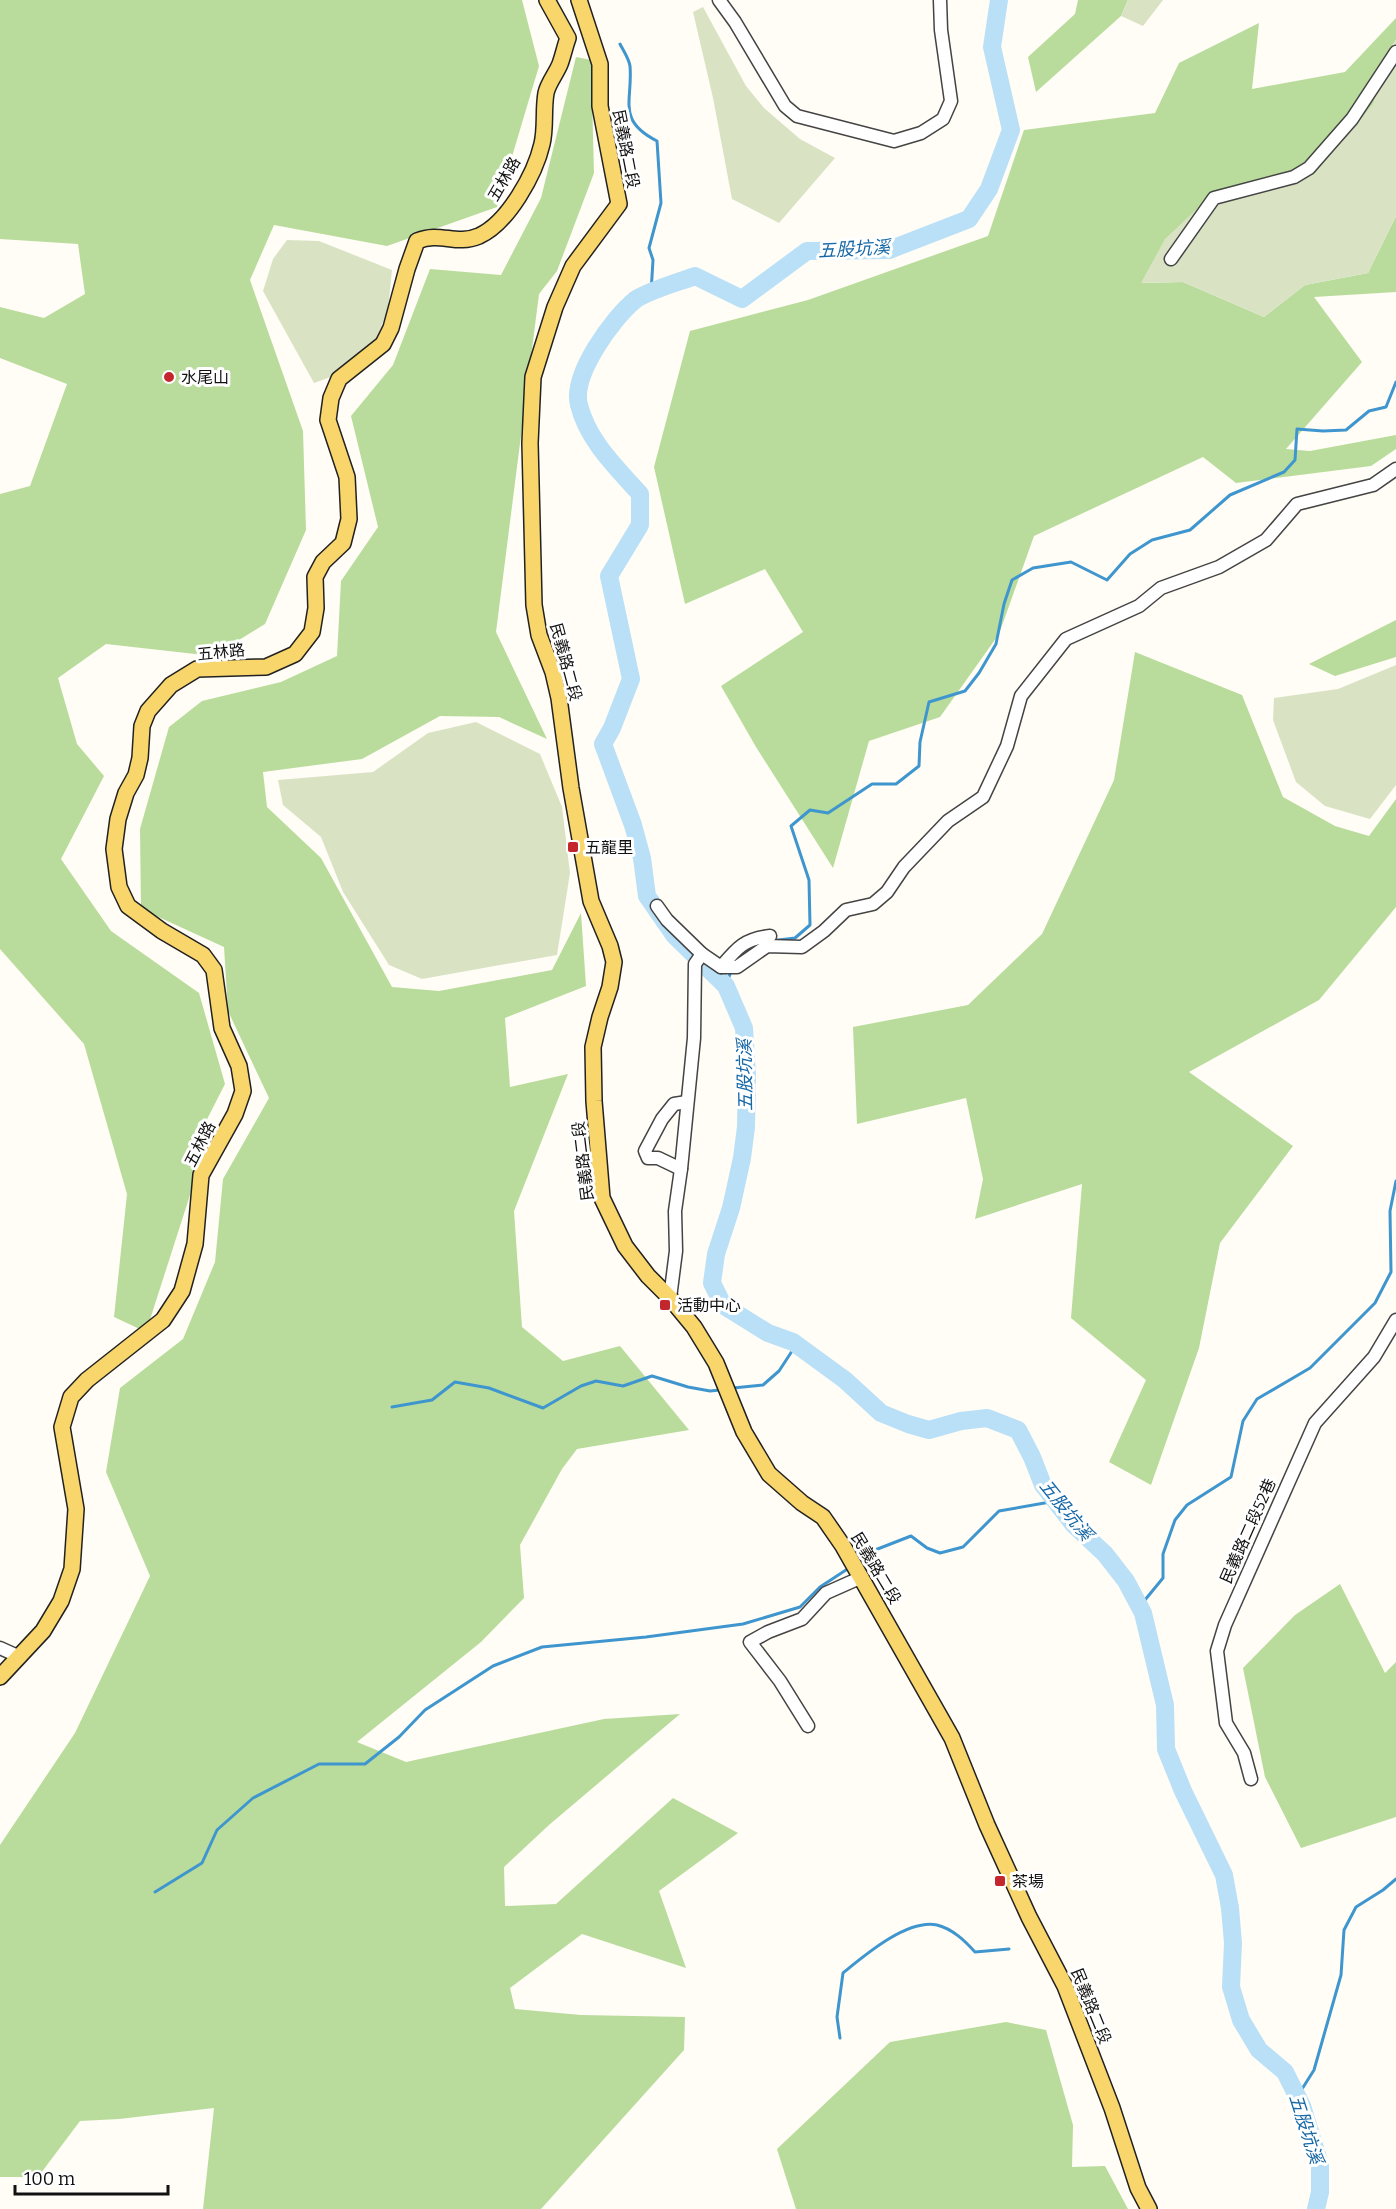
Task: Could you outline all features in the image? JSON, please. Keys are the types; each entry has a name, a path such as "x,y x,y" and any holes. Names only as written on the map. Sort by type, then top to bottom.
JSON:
{"main road":[{"name":"五林路","path":"20,1657 43,1630 62,1601 72,1569 76,1509 62,1427 71,1397 87,1380 163,1320 182,1291 195,1244 201,1175 235,1114 243,1091 239,1066 222,1028 214,970 203,955 162,931 128,906 119,887 114,849 118,819 126,793 136,775 140,758 142,726 148,711 171,685 197,669 266,667 295,654 312,632 316,608 315,577 323,562 343,543 349,519 347,477 328,420 331,398 339,379 382,344 391,328 417,241 428,236 465,241 482,235 512,205 530,175 543,143 547,92 560,65 568,38 547,0"},
{"name":"民義路二段","path":"579,0 600,64 600,106 619,204 573,266 564,284 533,377 530,443 534,605 539,635 553,672 559,698 571,788 591,901 610,946 614,963 610,987 593,1047 594,1101 602,1198 625,1246 648,1276 694,1327 716,1363 744,1432 769,1474 802,1503 823,1517 857,1568 952,1738 987,1825 1029,1917 1065,1986 1112,2108 1138,2188 1149,2209"},
{"path":"0,1677 20,1657"}],"street":[{"path":"719,0 735,22 785,106 797,116 894,141 921,133 943,119 951,101 941,30 940,0"},
{"path":"1171,259 1214,198 1294,177 1309,168 1352,119 1396,52"},
{"path":"657,906 699,959 721,967 737,967 767,946 802,946 824,931 846,910 873,904 887,892 904,867 948,821 983,797 1006,746 1021,696 1066,639 1139,606 1161,588 1219,567 1266,540 1297,504 1373,485 1396,469"},
{"path":"721,967 740,945 756,938 770,936"},
{"path":"670,1298 676,1251 675,1211 694,1038 699,959"},
{"path":"681,1169 658,1158 648,1158 645,1151 662,1119 674,1104 687,1102"},
{"name":"民義路二段52巷","path":"1251,1779 1245,1753 1226,1723 1216,1651 1225,1625 1315,1424 1374,1357 1396,1320"},
{"path":"808,1726 780,1681 750,1642 768,1632 802,1619 826,1593 857,1568"},
{"path":"0,1648 20,1657"}],"green space":[{"path":"0,0 522,0 539,66 497,207 387,246 274,225 250,280 303,431 306,530 265,624 213,656 106,644 58,678 77,744 104,776 61,859 111,931 199,993 225,1084 201,1131 190,1195 146,1332 114,1317 127,1194 84,1044 0,949 0,494 30,486 67,384 0,358 0,307 44,318 85,294 78,244 0,239"},
{"path":"1078,0 1128,0 1121,16 1036,92 1028,57 1075,14"},
{"path":"1128,0 1163,0 1143,26 1121,16"},
{"path":"703,7 746,86 764,108 800,139 835,158 779,223 732,199 713,98 693,12"},
{"path":"1396,18 1396,40 1389,50 1374,104 1314,175 1216,192 1142,283 1183,282 1264,317 1305,285 1368,273 1396,216 1396,292 1314,297 1362,362 1286,449 1310,451 1396,435 1396,449 1371,466 1236,483 1203,457 1034,536 999,634 940,717 869,741 833,868 756,747 721,686 803,632 765,569 685,604 654,467 690,331 808,300 988,236 1024,130 1155,113 1179,63 1259,23 1252,89 1345,72"},
{"path":"1396,40 1396,216 1368,273 1305,285 1264,317 1183,282 1141,283 1165,239 1216,191 1314,175 1373,104 1389,50"},
{"path":"576,57 591,60 594,173 557,271 539,294 496,632 547,739 499,717 440,716 362,759 263,772 267,807 321,858 392,987 439,991 552,970 581,913 586,986 505,1018 510,1087 568,1074 514,1211 522,1327 563,1361 620,1346 689,1430 577,1449 562,1469 520,1545 524,1598 481,1642 357,1742 406,1762 604,1719 680,1714 549,1825 504,1867 505,1906 556,1904 673,1798 738,1833 659,1891 686,1968 582,1934 510,1988 515,2009 581,2015 685,2017 684,2050 541,2209 203,2209 214,2108 80,2121 38,2177 0,2177 0,1845 75,1733 150,1576 106,1472 120,1388 183,1339 215,1262 223,1179 269,1098 228,1011 224,947 141,909 140,829 169,727 202,701 281,682 337,656 341,581 378,527 351,416 393,365 430,269 501,275 541,198"},
{"path":"287,240 319,241 392,270 388,310 370,353 342,373 314,383 263,291 273,259"},
{"path":"1396,620 1396,657 1335,676 1309,664"},
{"path":"1135,652 1242,695 1283,797 1335,826 1369,836 1396,799 1396,907 1319,1000 1189,1072 1293,1146 1220,1243 1199,1348 1151,1485 1109,1462 1146,1380 1071,1318 1082,1184 975,1219 983,1179 966,1098 857,1124 853,1027 968,1005 1042,934 1114,780"},
{"path":"1396,665 1396,785 1370,819 1325,806 1296,782 1273,720 1274,698 1338,689"},
{"path":"476,722 540,754 562,807 570,873 557,955 422,979 389,965 343,892 321,837 283,805 278,780 373,772 428,733"},
{"path":"1340,1584 1385,1673 1396,1662 1396,1817 1301,1848 1265,1777 1243,1668 1295,1615"},
{"path":"1006,2022 1046,2030 1073,2125 1072,2167 1105,2166 1128,2209 796,2209 777,2149 890,2042"}],"waterway":[{"name":"五股坑溪","path":"999,0 992,47 1011,130 989,189 969,219 889,250 807,251 742,299 695,276 655,290 635,300 626,308 606,333 587,363 578,393 583,418 604,453 640,494 640,525 609,576 631,679 612,728 603,744 633,825 642,858 647,896 674,935 726,986 744,1028 747,1075 746,1127 742,1158 731,1208 716,1254 712,1283 723,1305 768,1333 793,1342 845,1380 881,1413 929,1430 961,1421 987,1418 1018,1430 1043,1485 1074,1525 1105,1554 1126,1581 1143,1613 1165,1705 1166,1749 1183,1791 1224,1875 1233,1943 1231,1987 1241,2020 1259,2050 1285,2072 1302,2106 1320,2165 1320,2192 1316,2209"},
{"path":"620,44 630,66 629,109 631,117 644,133 657,141 661,203 649,248 653,260 651,293"},
{"path":"771,941 795,938 810,925 809,880 791,826 810,810 828,813 872,784 896,784 919,766 920,742 929,702 965,691 979,673 996,644 1004,604 1012,580 1033,568 1071,562 1107,580 1130,554 1152,540 1190,530 1230,495 1284,472 1295,460 1297,429 1346,430 1369,411 1386,407 1396,382"},
{"path":"741,954 756,945"},
{"path":"726,986 731,971"},
{"path":"1140,1606 1163,1578 1163,1554 1175,1520 1187,1505 1231,1477 1243,1421 1257,1399 1310,1368 1375,1303 1391,1272 1390,1211 1396,1181"},
{"path":"733,1388 763,1385 779,1371 796,1345"},
{"path":"392,1407 432,1400 455,1382 489,1388 543,1408 581,1386 596,1381 623,1386 652,1376 688,1387 710,1391 720,1390"},
{"path":"857,1562 875,1550 911,1536 927,1548 940,1553 963,1547 999,1511 1056,1501"},
{"path":"155,1892 202,1863 217,1830 253,1798 319,1764 365,1764 399,1737 425,1710 493,1666 542,1647 646,1637 743,1624 800,1607 820,1587 849,1568"},
{"path":"1297,2097 1314,2070 1341,1975 1344,1930 1356,1907 1396,1879"},
{"path":"840,2038 837,2017 843,1973 874,1948 900,1933 913,1927 937,1925 953,1932 975,1952 1009,1949"}],"place":[{"name":"水尾山","path":"169,377"},
{"name":"五龍里","path":"573,847"},
{"name":"活動中心","path":"665,1305"},
{"name":"茶場","path":"1000,1881"}]}
